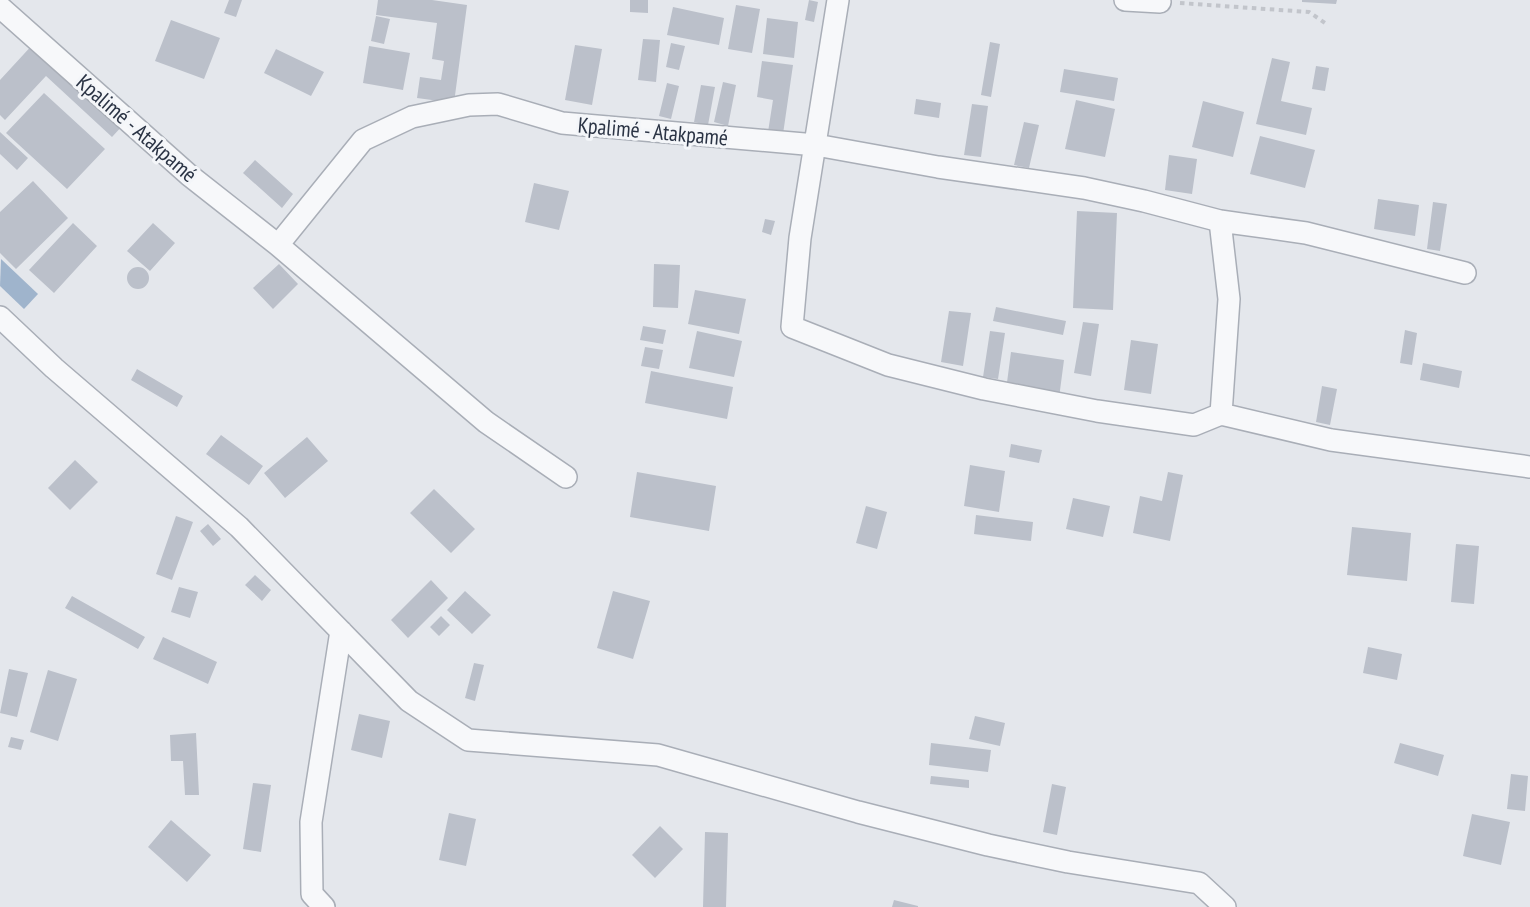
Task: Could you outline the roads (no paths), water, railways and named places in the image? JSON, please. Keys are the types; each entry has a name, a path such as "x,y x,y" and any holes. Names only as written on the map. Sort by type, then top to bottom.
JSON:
{"street":[{"path":"838,0 800,238 792,327 888,365 984,389 1097,411 1194,425 1221,414 1331,440 1530,467"},
{"path":"1125,0 1160,2"},
{"name":"Kpalimé - Atakpamé","path":"0,7 189,175 278,245 486,422 566,477"},
{"name":"Kpalimé - Atakpamé","path":"278,245 363,140 412,117 469,105 498,104 562,123 816,145 938,167 1084,188 1220,221 1306,233 1464,273"},
{"path":"1220,221 1229,299 1221,414"},
{"path":"0,317 54,369 239,527 409,701 468,740 658,754 858,812 988,845 1068,862 1199,883 1225,907"},
{"path":"324,907 312,894 311,822 341,631"}],"water":[{"path":"1,259 38,294 24,309 0,286"}]}
